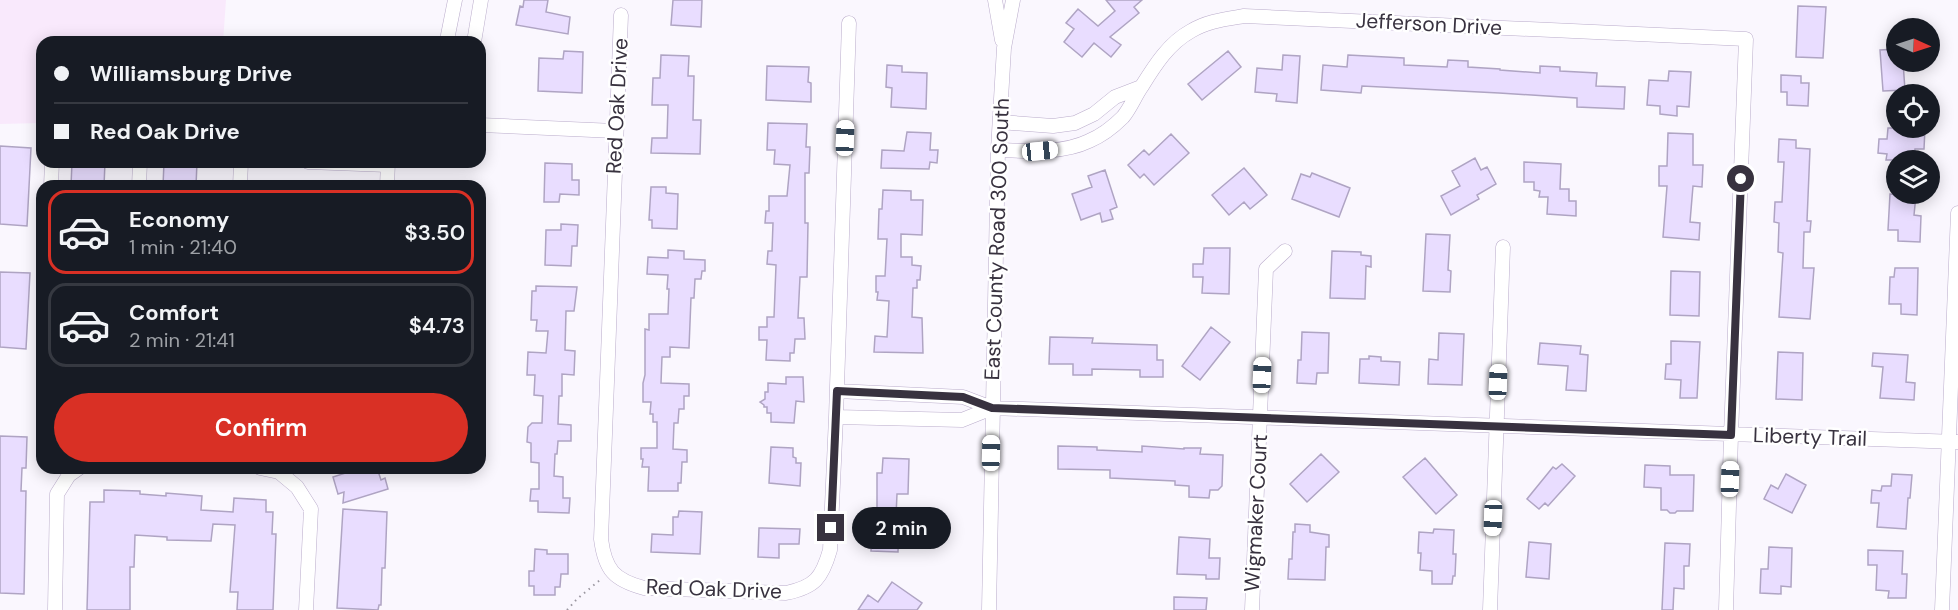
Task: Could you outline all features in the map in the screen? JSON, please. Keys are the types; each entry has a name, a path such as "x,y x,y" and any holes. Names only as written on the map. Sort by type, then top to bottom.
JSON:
{"street":[{"path":"448,36 455,0"},
{"path":"475,36 481,0"},
{"name":"East County Road 300 South","path":"994,0 1004,48"},
{"name":"East County Road 300 South","path":"989,610 998,150 1004,48 1012,0"},
{"name":"Red Oak Drive","path":"621,15 601,539 604,559 612,571 627,584 644,588 786,593 803,590 816,581 825,568 830,550 849,23"},
{"name":"Jefferson Drive","path":"998,150 1040,151 1082,144 1121,119 1166,51 1191,31 1208,23 1244,16 1746,39 1731,435"},
{"path":"1000,122 1053,126 1075,123 1094,114 1115,97 1141,87"},
{"path":"1075,123 1082,144"},
{"path":"486,125 615,130"},
{"path":"1942,610 1953,442 1958,213"},
{"path":"1490,610 1503,247"},
{"name":"Wigmaker Court","path":"1252,610 1266,269 1285,251"},
{"path":"837,391 963,397 992,408"},
{"name":"Liberty Trail","path":"836,417 962,420 992,408 1953,442"},
{"path":"1726,610 1731,435"},
{"path":"55,610 57,494 72,474"},
{"path":"281,474 297,488 311,509 306,610"}],"path":[{"path":"567,610 612,571"}],"shaded area":[{"path":"0,0 226,0 223,36 36,36 36,123 0,124"}],"building":[{"path":"524,0 548,0 546,12 570,17 568,34 516,25 520,6 523,7"},
{"path":"673,0 702,0 701,27 671,25"},
{"path":"1106,0 1142,0 1134,7 1139,13 1110,37 1121,45 1111,57 1094,43 1082,57 1064,42 1074,29 1066,23 1078,9 1098,26 1115,11"},
{"path":"1798,6 1826,7 1823,58 1796,57"},
{"path":"1880,50 1886,50 1886,72 1904,72 1905,84 1886,84 1886,91 1883,91"},
{"path":"564,51 583,52 582,93 538,91 539,58 563,59"},
{"path":"1228,51 1241,67 1202,100 1188,84"},
{"path":"661,55 689,56 688,76 694,76 693,120 701,120 700,154 651,153 652,138 667,138 668,105 652,105 653,78 660,78"},
{"path":"1283,55 1300,56 1297,103 1276,101 1277,94 1255,92 1257,68 1282,70"},
{"path":"1348,55 1404,58 1404,65 1447,67 1448,60 1468,61 1468,67 1500,70 1540,73 1540,66 1560,67 1560,71 1597,73 1596,86 1625,87 1624,109 1577,107 1577,98 1499,93 1362,86 1361,93 1321,90 1323,65 1347,67"},
{"path":"887,65 902,66 902,72 927,73 926,109 891,107 892,88 886,87"},
{"path":"767,66 809,67 808,82 811,83 811,102 766,100"},
{"path":"1669,71 1691,72 1689,107 1677,106 1677,116 1660,114 1660,106 1647,105 1649,80 1668,81"},
{"path":"1781,75 1801,76 1801,83 1809,83 1808,106 1787,105 1787,92 1781,92"},
{"path":"768,123 807,124 806,147 810,147 809,173 805,173 805,223 808,223 807,277 800,277 798,318 804,318 805,339 795,339 794,353 790,353 790,361 766,360 767,340 759,340 759,327 767,327 767,317 774,317 776,265 767,264 768,251 772,251 773,223 765,223 766,211 769,211 769,196 787,196 790,165 774,164 775,150 767,150"},
{"path":"907,132 931,133 930,150 938,150 937,163 930,162 929,169 881,168 882,150 904,151"},
{"path":"1668,133 1693,134 1693,165 1703,165 1702,187 1693,186 1690,222 1700,223 1699,240 1663,237 1667,186 1659,186 1659,166 1667,166"},
{"path":"1171,134 1189,153 1154,185 1144,174 1140,178 1128,165 1144,150 1149,155"},
{"path":"1925,138 1924,149 1886,150 1886,154 1878,153 1879,139"},
{"path":"1779,139 1796,140 1796,148 1810,149 1807,221 1811,221 1810,232 1804,232 1803,268 1814,268 1810,319 1779,317 1783,253 1778,252 1779,223 1774,222 1775,202 1782,202 1784,162 1778,162"},
{"path":"0,146 31,148 27,226 0,224"},
{"path":"1475,158 1481,170 1487,167 1496,184 1477,195 1479,199 1451,215 1441,196 1460,186 1452,171"},
{"path":"1524,162 1561,164 1560,189 1569,189 1569,201 1576,201 1576,216 1547,214 1548,197 1539,197 1540,191 1534,190 1534,182 1524,182"},
{"path":"545,163 572,164 572,180 579,180 579,195 560,194 559,202 544,202"},
{"path":"72,168 105,168 104,180 71,180"},
{"path":"164,168 197,168 196,180 163,180"},
{"path":"1244,168 1267,195 1250,209 1244,202 1229,215 1212,195"},
{"path":"1105,170 1117,207 1110,210 1113,219 1102,222 1100,213 1081,220 1072,194 1092,187 1088,176"},
{"path":"1312,173 1350,188 1339,217 1292,199 1301,174 1310,177"},
{"path":"651,187 666,187 666,193 678,194 677,229 652,228 652,220 649,220"},
{"path":"883,190 911,191 911,200 923,200 922,235 901,234 901,257 912,257 912,265 921,266 920,280 917,280 917,288 913,288 912,317 922,318 923,353 874,352 875,336 887,337 889,301 877,300 878,292 876,292 876,276 885,276 887,239 878,239 879,209 882,209"},
{"path":"1889,204 1915,204 1914,215 1921,216 1920,242 1898,241 1898,230 1888,230"},
{"path":"561,224 578,225 577,246 572,246 571,266 545,265 546,230 561,230"},
{"path":"1426,234 1450,235 1448,270 1451,271 1450,292 1423,291"},
{"path":"1204,248 1230,248 1229,294 1202,293 1203,277 1193,277 1193,264 1203,264"},
{"path":"668,250 684,251 684,259 705,260 705,271 702,271 701,279 695,279 694,298 691,298 689,348 670,347 670,357 662,357 661,383 689,384 689,396 684,396 684,409 679,409 678,423 674,423 673,449 687,450 687,462 682,462 681,483 678,483 678,491 648,491 649,467 642,467 641,448 657,448 657,422 653,422 653,414 650,414 651,402 643,402 645,329 649,330 649,314 668,314 669,289 667,289 668,275 647,274 648,257 668,258"},
{"path":"1332,251 1361,252 1361,255 1371,256 1371,267 1366,266 1365,299 1330,298"},
{"path":"1895,268 1918,268 1917,315 1901,314 1901,304 1889,304 1890,277 1894,277"},
{"path":"1671,271 1700,272 1699,316 1670,315"},
{"path":"0,272 30,273 26,349 0,347"},
{"path":"536,286 577,287 574,311 566,311 565,350 575,351 574,375 562,374 562,396 559,396 558,424 571,425 571,441 558,441 554,476 563,477 563,498 570,498 569,513 538,512 538,501 530,501 531,489 539,489 539,463 531,462 531,443 527,442 528,427 532,423 542,423 543,396 534,395 535,375 527,375 528,352 546,353 548,331 536,331 537,320 531,320 532,291 536,291"},
{"path":"1211,327 1230,342 1200,380 1182,366"},
{"path":"1302,332 1329,333 1328,373 1317,373 1316,384 1297,383"},
{"path":"1439,333 1464,334 1462,385 1428,384 1429,359 1438,360"},
{"path":"1050,337 1093,338 1092,343 1157,345 1157,360 1163,360 1163,377 1140,377 1140,370 1092,369 1092,375 1073,375 1073,364 1049,364"},
{"path":"1671,341 1700,342 1697,398 1680,398 1681,380 1665,379 1666,364 1671,364"},
{"path":"1540,343 1581,346 1580,354 1588,355 1586,391 1566,390 1568,366 1538,364"},
{"path":"1778,352 1803,353 1802,400 1776,399"},
{"path":"1873,353 1908,355 1906,382 1915,383 1914,400 1880,398 1883,367 1872,366"},
{"path":"1369,356 1381,357 1381,361 1400,362 1399,385 1359,383 1360,359 1369,359"},
{"path":"786,377 803,377 804,402 796,401 794,423 771,422 771,413 767,413 767,407 760,402 765,399 765,392 768,392 768,383 786,384"},
{"path":"0,436 27,437 26,468 22,468 21,491 26,491 24,594 0,593"},
{"path":"1058,446 1142,452 1142,446 1201,448 1200,454 1223,455 1222,486 1218,490 1210,490 1209,498 1189,497 1189,486 1175,485 1175,481 1110,478 1110,470 1058,469"},
{"path":"771,447 793,448 796,463 801,463 800,486 769,483"},
{"path":"1321,454 1339,472 1307,502 1290,484"},
{"path":"883,458 909,459 908,494 897,494 898,552 871,551 870,515 877,515 877,473 882,473"},
{"path":"1425,458 1457,495 1436,514 1403,477"},
{"path":"1562,464 1575,476 1548,506 1545,503 1539,509 1527,499 1553,467 1556,469"},
{"path":"1645,465 1670,466 1670,475 1694,475 1693,511 1670,513 1667,510 1661,510 1661,488 1644,487"},
{"path":"342,474 379,474 381,480 385,478 388,489 343,503 344,492 338,494 333,477"},
{"path":"1786,474 1806,485 1792,513 1764,499 1771,485 1778,489"},
{"path":"1892,474 1912,475 1906,529 1877,527 1879,503 1871,503 1872,490 1881,491 1882,486 1891,486"},
{"path":"104,490 140,491 140,494 166,496 166,493 202,496 201,510 233,512 234,498 266,500 266,512 273,512 272,534 276,534 273,610 237,610 238,592 230,592 235,525 213,524 211,541 167,540 167,537 135,535 134,567 130,567 130,610 87,610 90,502 104,502"},
{"path":"343,509 387,512 385,568 382,568 381,605 378,610 337,608"},
{"path":"679,511 702,512 700,554 651,552 652,534 673,535 673,517 678,517"},
{"path":"1295,524 1310,525 1310,532 1329,535 1329,547 1326,547 1325,580 1288,579"},
{"path":"759,528 800,529 799,544 779,544 779,558 758,557"},
{"path":"1434,529 1454,530 1453,554 1456,554 1455,576 1453,576 1452,584 1432,584 1432,571 1420,570 1419,532 1433,533"},
{"path":"1179,537 1210,539 1209,558 1220,558 1219,579 1206,579 1206,575 1177,574"},
{"path":"1529,542 1551,544 1549,579 1526,577"},
{"path":"1665,543 1690,544 1689,566 1684,566 1684,589 1674,588 1673,610 1662,610"},
{"path":"1769,547 1792,548 1791,587 1781,586 1781,594 1760,593 1761,569 1768,569"},
{"path":"535,549 547,550 547,554 568,554 568,574 561,574 560,587 555,587 555,595 534,595 534,586 529,586 529,571 534,571"},
{"path":"1868,550 1903,551 1902,574 1907,574 1906,598 1888,598 1889,591 1876,590 1877,565 1868,565"},
{"path":"892,582 922,603 917,610 858,610 868,595 878,602"},
{"path":"1174,597 1207,598 1206,610 1174,610"}],"route":[{"path":"831,528 837,391 963,397 992,408 1731,435 1741,179"}]}
